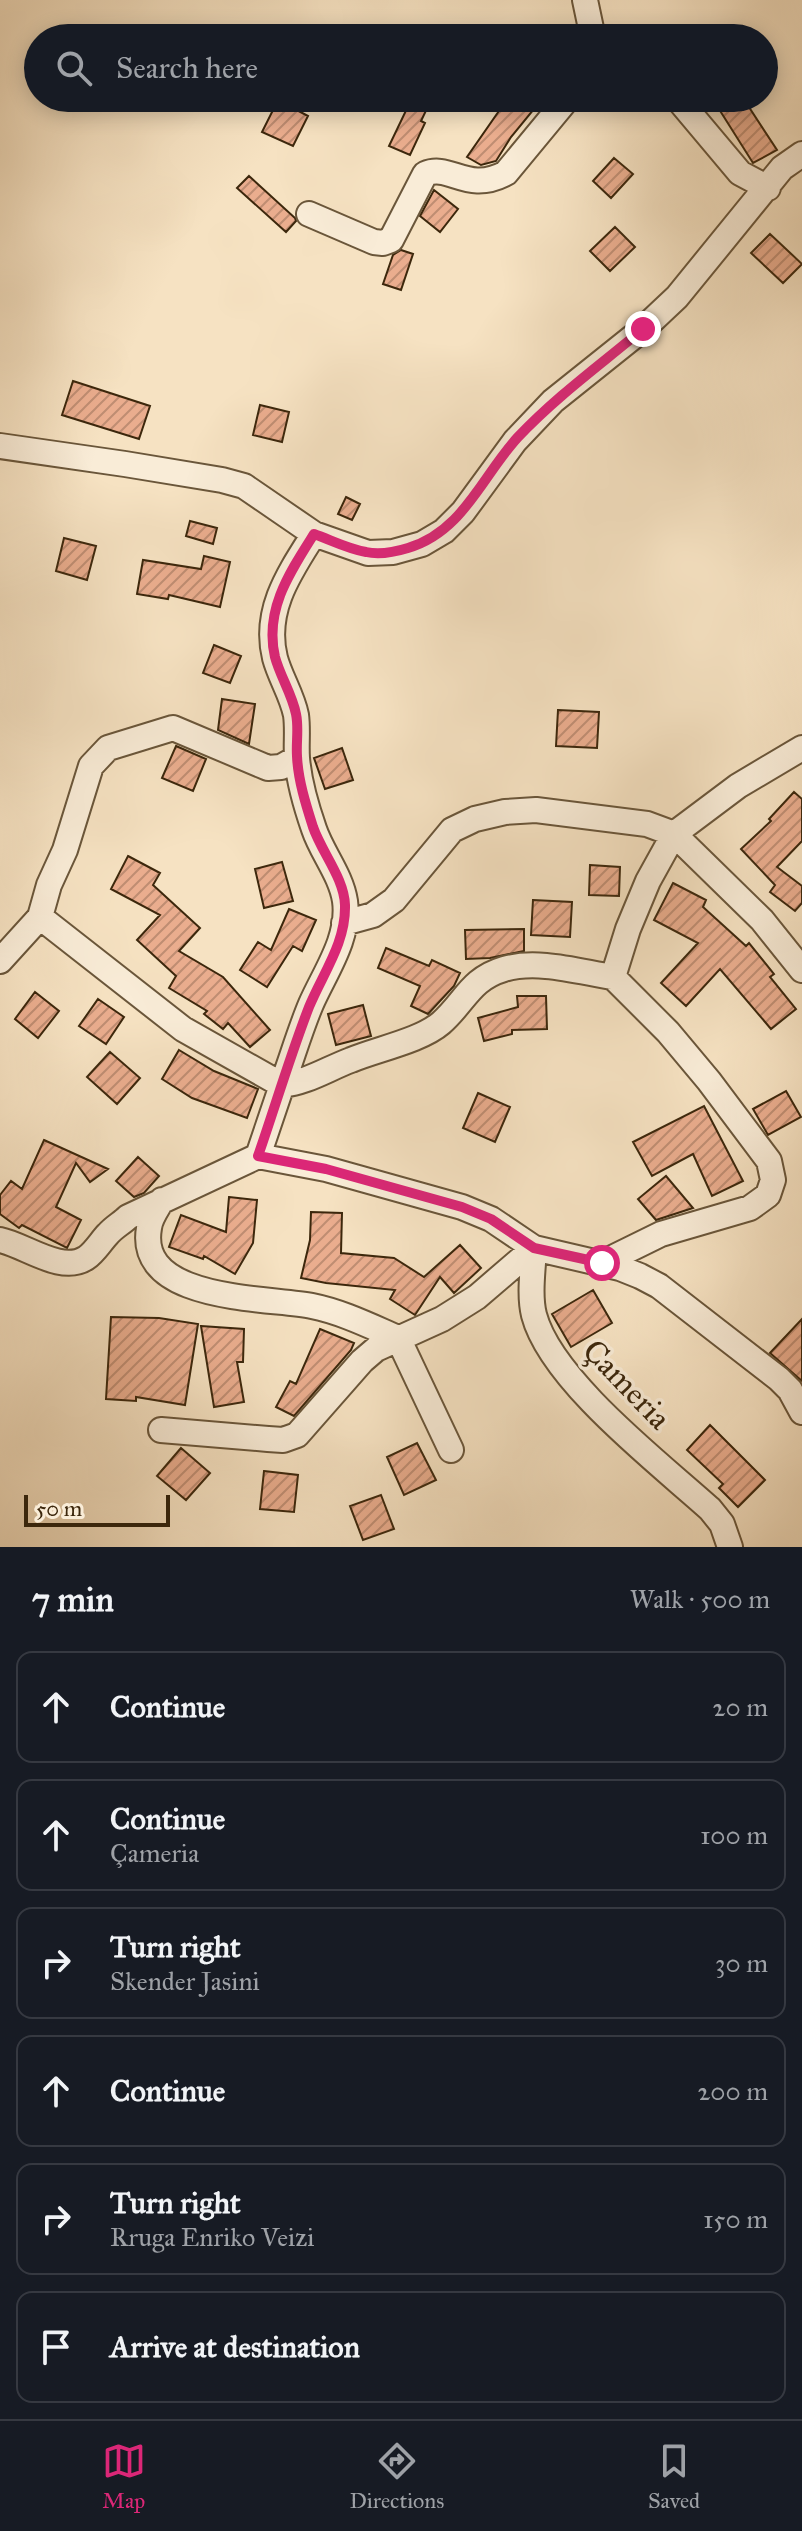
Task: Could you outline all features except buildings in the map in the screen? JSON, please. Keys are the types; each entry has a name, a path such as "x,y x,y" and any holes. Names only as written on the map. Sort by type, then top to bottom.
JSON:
{"street":[{"path":"585,0 590,24"},
{"path":"309,214 374,242 391,240 425,174 439,172 478,183 493,180 506,173 556,112"},
{"path":"689,112 740,173 768,188"},
{"path":"0,446 244,486 314,534 368,553 393,552 422,544 444,531 463,512 515,441 553,401 643,329 677,297 782,168 802,154"},
{"path":"258,1156 310,1006 339,945 344,923 345,902 340,882 319,844 301,785 296,714 275,657 272,629 277,601 286,578 314,534"},
{"path":"0,961 40,917 91,766 108,748 173,728 268,768 281,767 297,758"},
{"path":"613,977 648,881 674,834 738,786 802,748"},
{"path":"344,923 373,915 394,900 452,830 475,819 505,812 536,810 647,824 674,834 762,920 802,970"},
{"path":"40,917 183,1029 282,1085 298,1083 349,1060 424,1033 439,1025 466,991 483,977 507,967 536,966 613,977 668,1032 709,1081 769,1161 773,1180 768,1195 750,1208 661,1234 602,1263"},
{"path":"0,1240 54,1260 70,1262 85,1259 128,1217 258,1156 326,1169 462,1207 491,1219 534,1248 620,1268 659,1286 779,1379 790,1390 802,1412"},
{"path":"162,1200 149,1224 147,1244 171,1279 195,1288 243,1298 311,1306 337,1313 398,1338 451,1450"},
{"path":"161,1430 283,1440 297,1435 376,1349 442,1319 477,1297 534,1248"},
{"name":"Çameria","path":"534,1248 533,1312 542,1340 582,1392 710,1509 722,1524 730,1547"}],"route":[{"path":"602,1263 534,1248 491,1219 462,1207 326,1169 258,1156 310,1006 339,945 345,902 340,882 319,844 301,785 296,714 275,657 272,629 277,601 286,578 314,534 368,553 393,552 422,544 444,531 463,512 515,441 553,401 643,329"}]}
